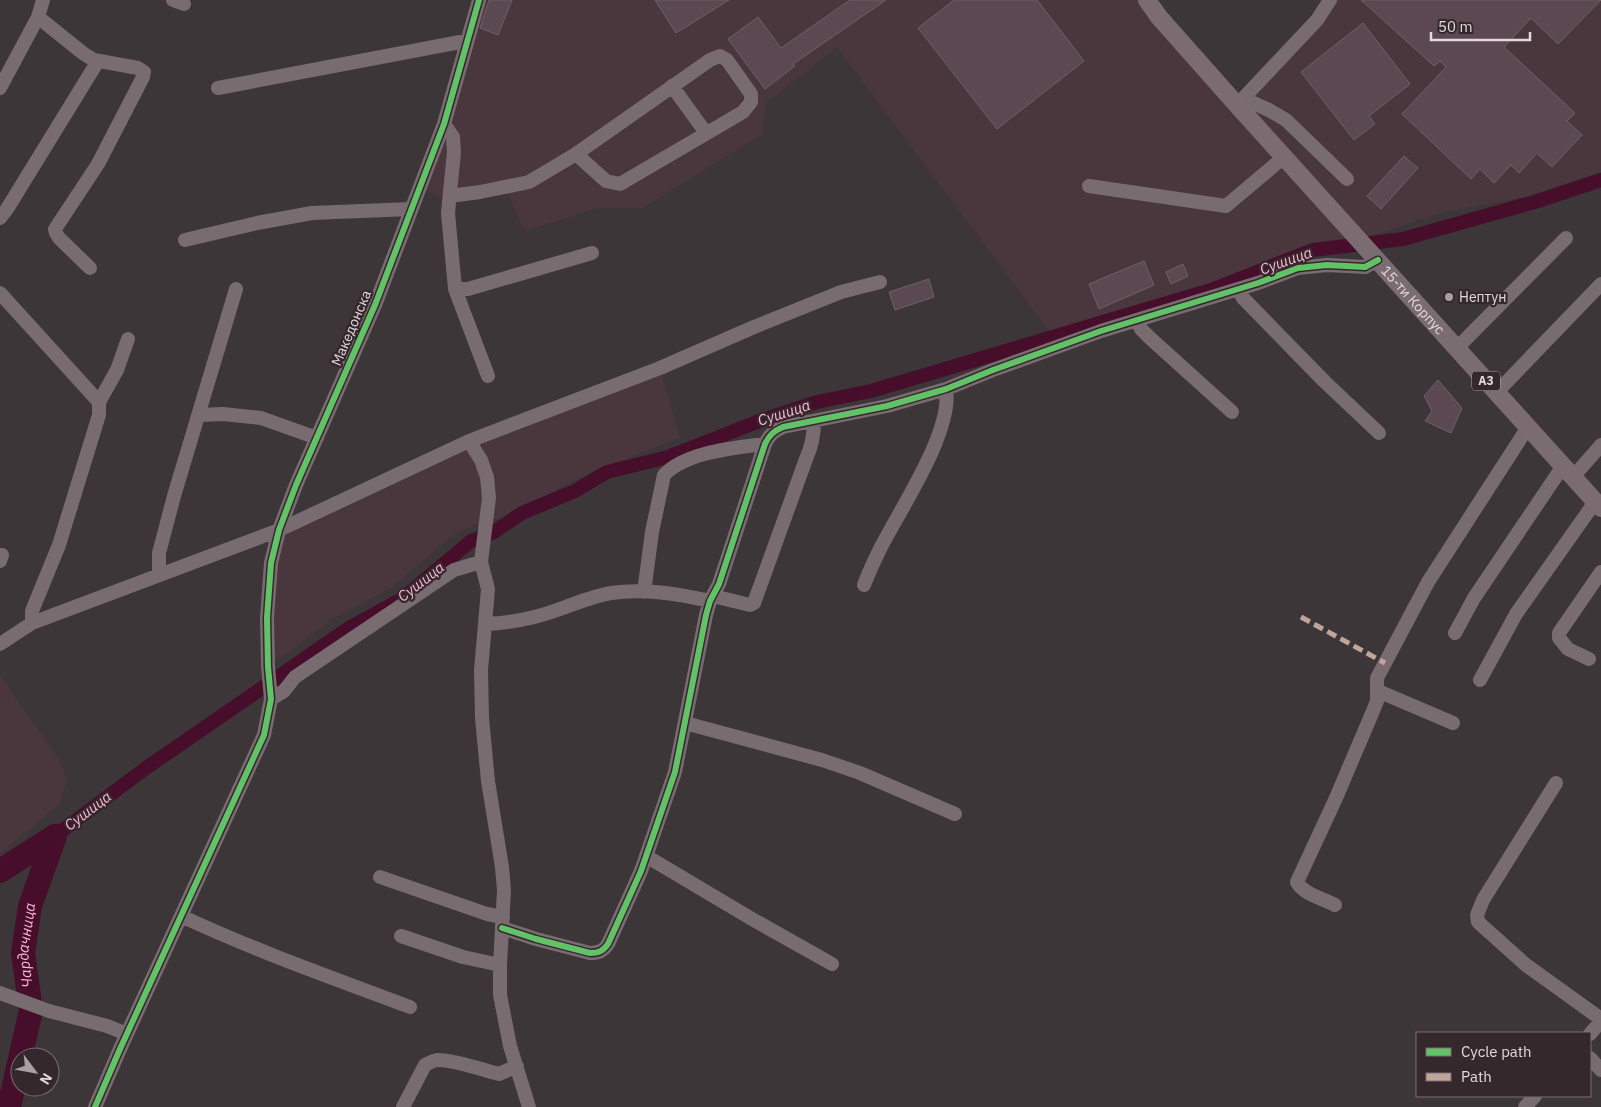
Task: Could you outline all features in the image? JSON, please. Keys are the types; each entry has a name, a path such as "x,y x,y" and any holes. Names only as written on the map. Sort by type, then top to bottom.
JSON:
{"main road":[{"name":"15-ти Корпус","path":"1147,0 1159,17 1241,102 1284,157 1598,505"}],"street":[{"path":"0,88 38,17 43,0"},
{"name":"Македонска","path":"95,1107 264,735 270,699 266,618 270,563 279,530 296,484 375,305 444,124 479,0"},
{"path":"1330,0 1317,20 1241,102 1269,110 1286,120 1347,179"},
{"path":"38,17 84,54 98,61 138,68 144,72 98,164 55,229 59,238 90,268"},
{"path":"218,88 467,42"},
{"path":"450,196 529,182 576,154 710,60 720,56 727,60 751,94 751,102 743,112 620,184 606,181 576,154"},
{"path":"0,218 98,61"},
{"path":"672,86 706,133"},
{"path":"444,124 453,136 454,152 448,213 455,289 488,376"},
{"path":"1089,186 1226,206 1284,157"},
{"path":"185,240 257,222 312,213 411,209"},
{"path":"1457,348 1566,238"},
{"path":"455,289 468,289 592,254"},
{"path":"380,877 487,914 574,950 598,953 604,950 646,856 675,772 694,669 711,598 722,576 765,444 769,437 778,429 887,406 946,389 993,370 1137,320 1238,289 1298,268 1327,265 1365,267 1375,257"},
{"path":"0,644 32,622 279,530 469,441 660,368 841,292 880,282"},
{"path":"1497,392 1601,284"},
{"path":"159,574 160,553 236,289"},
{"path":"1238,289 1243,298 1324,381 1379,433"},
{"path":"0,293 100,402"},
{"path":"1137,320 1141,329 1150,338 1232,412"},
{"path":"32,622 32,611 59,545 99,414 100,402 117,370 128,339"},
{"path":"864,585 881,547 922,472 943,423 948,399 946,389"},
{"path":"199,415 223,414 262,418 317,438"},
{"path":"485,624 524,620 589,598 612,593 644,592 711,598 750,605 754,603 812,446 814,422"},
{"path":"1335,905 1304,890 1297,882 1336,798 1377,701 1377,678 1428,582 1528,427"},
{"path":"469,441 481,460 487,477 488,514 481,562 488,589 481,670 482,718 488,781 504,890 500,995 510,1046 529,1107"},
{"path":"644,592 652,532 664,475 669,470 697,455 765,444"},
{"path":"1455,634 1474,598 1568,472 1601,444"},
{"path":"1480,680 1516,614 1598,505"},
{"path":"270,699 284,691 295,677 454,570 481,562"},
{"path":"1589,659 1568,649 1559,638 1559,633 1601,572"},
{"path":"1378,691 1453,723"},
{"path":"685,723 831,763 868,776 955,814"},
{"path":"1556,783 1483,900 1477,915 1478,922 1526,965 1601,1020 1591,1033"},
{"path":"646,856 832,964"},
{"path":"181,916 272,955 410,1008"},
{"path":"401,936 463,957 500,965"},
{"path":"0,993 49,1011 107,1026 127,1034"},
{"path":"1591,1059 1601,1070"},
{"path":"403,1107 425,1065 432,1061 451,1062 499,1074 517,1066"}],"shaded area":[{"path":"479,0 1147,0 1237,105 1330,0 1601,0 1601,172 1524,197 1440,213 1360,240 1313,250 1053,336 837,47 766,103 762,134 643,208 598,208 525,231 505,188 449,200 419,188"},
{"path":"660,368 680,438 596,470 501,517 475,524 450,537 391,588 332,619 268,667 279,530"},
{"path":"0,675 61,763 67,781 59,804 0,854"}],"building":[{"path":"489,0 512,0 498,35 480,28"},
{"path":"655,0 729,0 676,33"},
{"path":"850,0 886,0 793,64 795,66 765,89 728,39 758,17 781,48"},
{"path":"954,0 1037,0 1084,61 997,129 918,28"},
{"path":"1361,0 1601,0 1558,44 1531,18 1504,47 1575,113 1567,121 1582,135 1552,167 1537,153 1519,173 1511,165 1494,183 1480,169 1471,179 1402,114 1446,67 1440,61 1434,66"},
{"path":"1363,23 1410,84 1369,116 1375,124 1354,140 1301,72"},
{"path":"1404,156 1418,168 1381,209 1367,196"},
{"path":"1144,261 1154,285 1099,309 1089,284"},
{"path":"1183,264 1188,276 1171,284 1166,272"},
{"path":"929,279 934,297 895,310 889,292"},
{"path":"1438,380 1462,408 1451,433 1425,421 1432,411 1424,396"}],"waterway":[{"name":"Сушица","path":"55,836 146,768 349,628 402,599 471,541 494,532 522,513 575,491 607,472 668,457 762,420 817,402 871,391 1211,290 1313,250 1403,239 1538,201 1601,180"},
{"path":"0,871 55,836"},
{"name":"Чардачница","path":"9,1107 31,1010 23,953 30,906 55,836"}],"marked path":[{"path":"1301,617 1385,663"}],"cycle path":[{"path":"95,1107 264,735 271,699 267,618 271,563 279,530 296,485 375,305 444,124 479,0"},
{"path":"502,928 590,953 596,953 608,944 641,871 675,772 710,601 719,584 765,444 774,432 783,427 887,406 946,389 1101,331 1258,283 1298,268 1327,265 1365,267 1378,260"}],"place":[{"name":"Нептун","path":"1449,297"}]}
